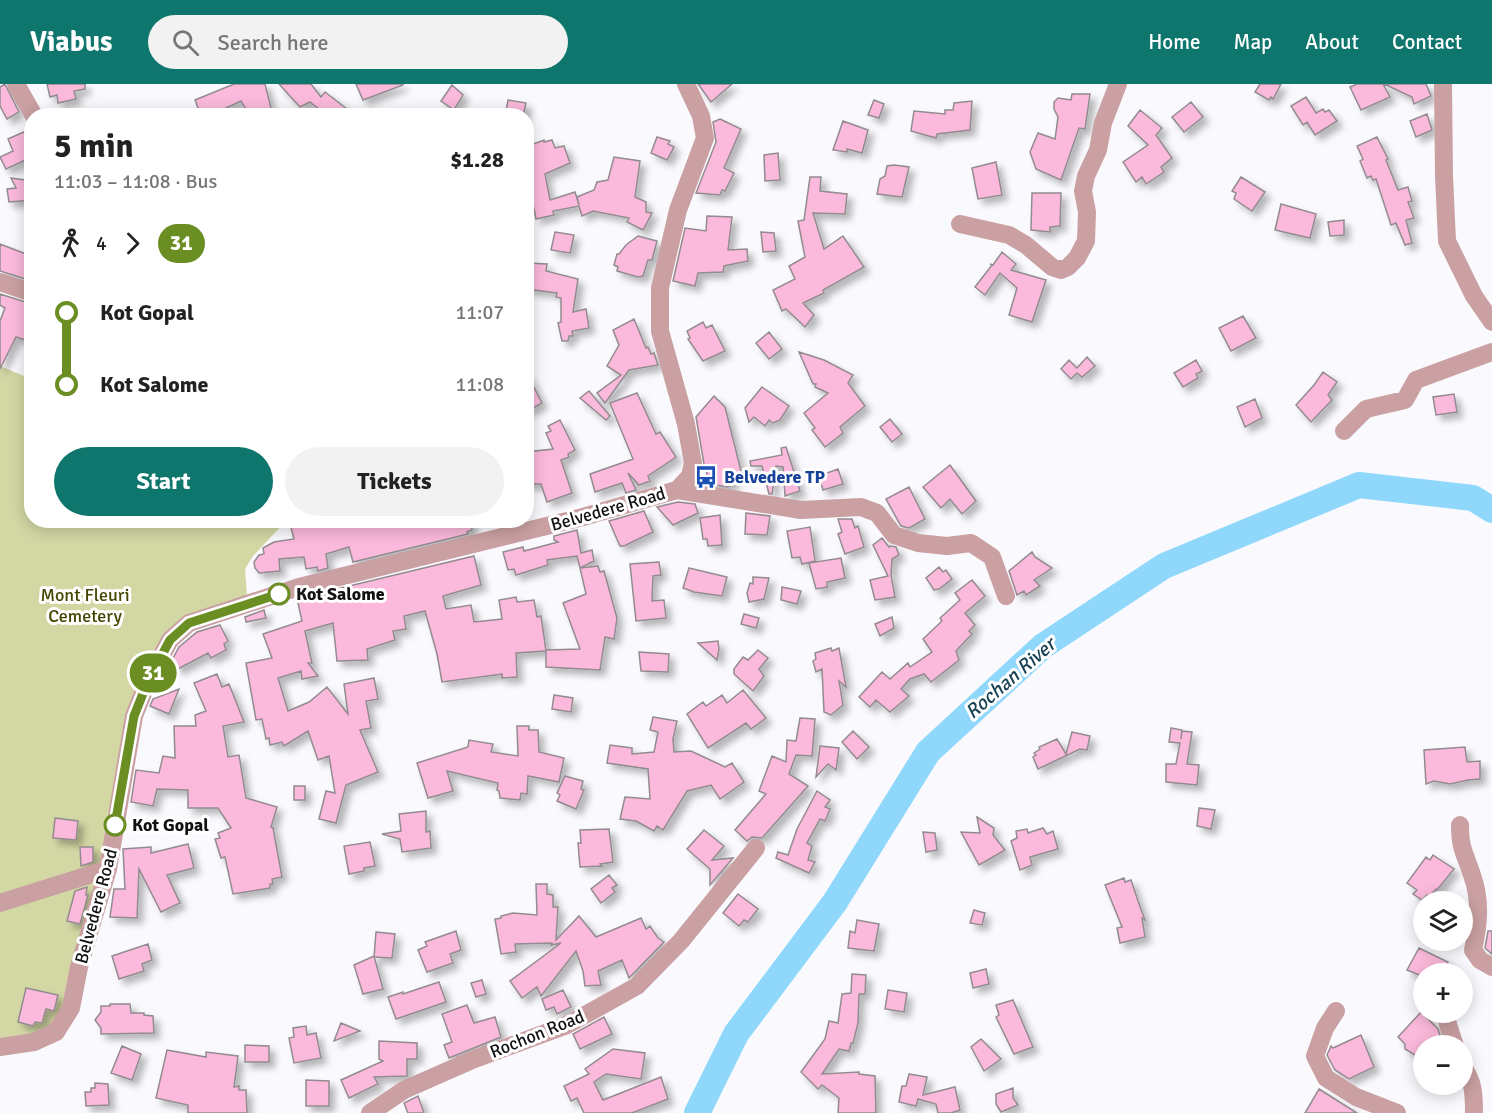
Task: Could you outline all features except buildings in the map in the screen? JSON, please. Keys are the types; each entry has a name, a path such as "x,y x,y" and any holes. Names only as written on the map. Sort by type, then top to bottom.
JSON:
{"street":[{"path":"16,84 30,108"},
{"name":"Belvedere Road","path":"0,1047 34,1042 56,1032 71,1008 108,869 134,716 148,681 170,640 189,623 299,587 583,517 677,490 690,477 693,463 686,424 660,332 660,288 678,210 705,138 701,116 686,84"},
{"path":"960,224 1009,235 1026,245 1052,267 1061,270 1068,267 1077,258 1086,241 1087,212 1083,191 1086,176 1098,150 1103,123 1118,84"},
{"path":"1443,84 1447,241 1474,296 1492,322"},
{"path":"0,282 24,290"},
{"path":"1344,432 1366,410 1405,400 1416,380 1492,352"},
{"path":"677,490 801,510 861,507 877,513 894,535 927,544 947,546 971,543 992,557 1005,596"},
{"path":"1460,825 1461,846 1473,876 1478,902 1478,922 1473,950 1480,960 1492,967"},
{"name":"Rochon Road","path":"370,1113 404,1090 472,1060 567,1025 637,986 681,941 756,848"},
{"path":"0,903 108,869"},
{"path":"1336,1011 1325,1028 1315,1056 1326,1078 1356,1097 1396,1113"},
{"path":"1473,1089 1474,1113"}],"green space":[{"name":"Mont Fleuri Cemetery","path":"0,366 24,376 24,528 279,528 253,556 245,569 247,597 191,617 151,661 104,865 64,1017 43,1037 0,1042"}],"waterway":[{"name":"Rochan River","path":"697,1113 736,1034 835,902 928,752 1043,646 1164,566 1359,485 1473,498 1492,510"}],"bus line":[{"name":"31","path":"115,825 134,716 148,681 170,640 189,623 279,594"}],"place":[{"name":"Belvedere TP","path":"706,477"},
{"name":"Kot Salome","path":"279,594"},
{"name":"Kot Gopal","path":"115,825"}]}
